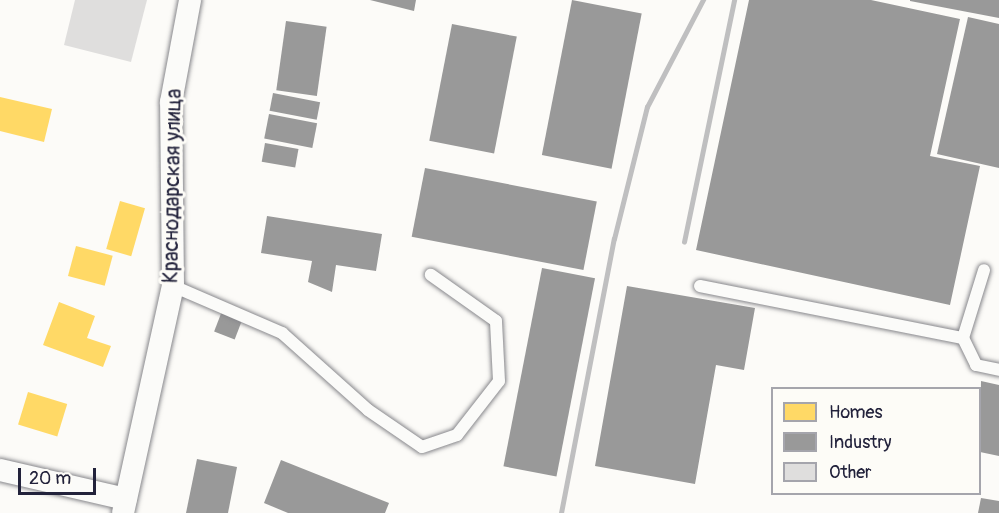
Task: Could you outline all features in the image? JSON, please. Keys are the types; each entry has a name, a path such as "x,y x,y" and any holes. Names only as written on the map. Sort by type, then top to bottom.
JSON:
{"street":[{"name":"Краснодарская улица","path":"125,506 172,286 171,102 190,0"},
{"path":"0,470 125,506"}],"lane":[{"path":"984,270 963,338 976,364 999,370"},
{"path":"172,286 282,333 368,410 423,447 457,435 499,381 496,321 431,275"},
{"path":"700,286 963,338"}],"building: Homes":[{"path":"0,97 52,109 44,142 0,131"},
{"path":"120,201 145,208 131,256 106,249"},
{"path":"76,246 113,256 105,286 68,276"},
{"path":"59,302 95,316 87,338 111,346 103,367 43,345"},
{"path":"28,392 67,404 57,437 18,425"}],"building: Industry":[{"path":"370,0 416,0 414,11"},
{"path":"572,0 642,14 612,169 542,155"},
{"path":"749,0 871,0 960,19 930,156 980,166 950,305 696,250"},
{"path":"910,0 999,0 999,18 910,1"},
{"path":"968,17 999,24 999,168 937,154"},
{"path":"286,21 327,27 317,96 276,90"},
{"path":"452,24 517,37 494,153 429,141"},
{"path":"273,93 320,102 317,120 270,111"},
{"path":"269,114 317,123 312,148 264,139"},
{"path":"265,143 298,149 295,168 262,162"},
{"path":"425,168 597,201 583,270 412,237"},
{"path":"267,216 382,234 376,271 336,265 332,292 308,282 312,261 261,253"},
{"path":"542,268 595,278 556,477 503,466"},
{"path":"627,286 755,308 744,370 716,365 695,484 595,466"},
{"path":"222,311 243,319 235,339 214,332"},
{"path":"981,381 999,385 999,456 981,452"},
{"path":"197,459 237,467 228,513 186,513"},
{"path":"281,460 389,503 385,513 288,513 264,503"},
{"path":"981,498 999,501 999,513 978,513"}],"building: Other":[{"path":"75,0 147,0 131,62 64,45"}],"railway":[{"path":"561,513 614,239 647,107 703,0"},
{"path":"684,242 734,0"}]}
